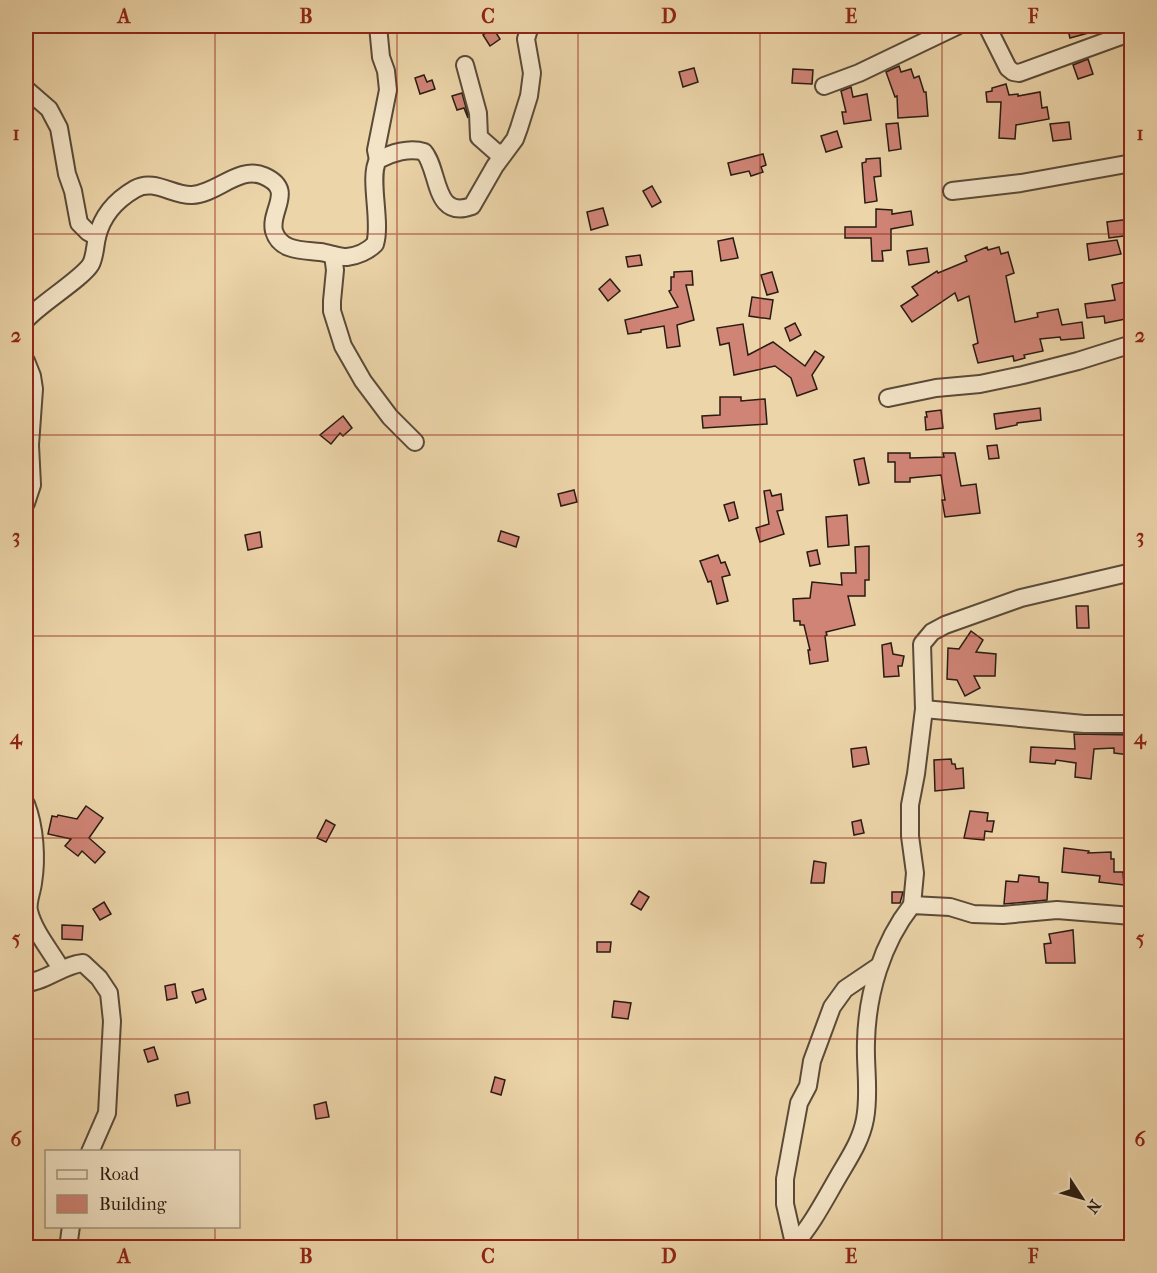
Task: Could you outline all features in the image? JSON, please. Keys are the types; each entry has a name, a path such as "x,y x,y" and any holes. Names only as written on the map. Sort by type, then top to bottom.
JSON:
{"street":[{"path":"26,320 85,272 93,258 100,225 108,212 120,198 138,187 157,186 188,195 203,194 249,172 264,176 278,187 280,194 274,233 294,250 346,257 357,255 375,244 377,224 374,170 378,160 376,150 388,90 386,71 381,57 378,26"},
{"path":"378,160 405,151 424,152 430,161 442,198 452,207 466,208 476,202 504,153 515,139 529,96 532,66 526,39 530,26"},
{"path":"824,86 859,73 957,26"},
{"path":"987,26 1008,68 1012,72 1019,73 1131,32"},
{"path":"465,65 478,113 479,137 496,152 504,153"},
{"path":"26,89 49,109 59,128 79,223 97,237"},
{"path":"952,191 1021,183 1131,163"},
{"path":"333,255 335,270 332,311 343,346 363,381 390,417 415,442"},
{"path":"888,398 1023,375 1131,344"},
{"path":"26,361 34,389 30,451 32,485 26,502"},
{"path":"794,1247 820,1210 862,1136 868,1094 866,1043 868,1007 879,966 897,924 912,905 915,873 910,836 910,805 924,709 922,644 932,632 945,625 1021,598 1131,572"},
{"path":"924,709 1084,724 1131,724"},
{"path":"26,804 33,836 34,870 28,904 29,912 43,942 61,969"},
{"path":"912,905 950,907 973,914 1003,915 1057,910 1131,916"},
{"path":"26,983 36,982 67,966 83,963 99,978 109,993 112,1021 106,1113 91,1150"},
{"path":"794,1247 785,1204 785,1179 799,1103 808,1086 812,1061 832,1007 845,989 879,966"},
{"path":"68,1248 71,1228"}],"building":[{"path":"1067,26 1103,26 1103,29 1070,38"},
{"path":"493,28 500,39 490,46 483,35"},
{"path":"1088,59 1093,74 1078,79 1073,65"},
{"path":"899,66 901,72 911,69 914,78 919,76 924,92 926,92 928,116 898,118 897,96 895,97 886,72"},
{"path":"694,68 698,82 683,87 679,72"},
{"path":"793,69 813,70 812,84 792,83"},
{"path":"424,75 427,82 432,80 435,89 420,94 415,78"},
{"path":"1006,84 1009,95 1018,94 1018,96 1040,92 1042,108 1047,107 1049,119 1016,125 1015,139 999,138 1001,102 987,102 986,92"},
{"path":"851,87 853,97 867,94 871,120 844,124 842,112 846,112 841,91"},
{"path":"462,93 468,118 464,108 457,110 452,96"},
{"path":"1069,122 1071,139 1053,141 1050,124"},
{"path":"898,123 901,149 889,151 886,124"},
{"path":"837,131 842,147 826,152 821,136"},
{"path":"763,154 766,165 761,167 763,172 751,176 749,171 731,175 728,163"},
{"path":"880,158 881,176 874,177 877,201 865,203 862,163 866,162 866,159"},
{"path":"652,186 661,202 652,207 643,191"},
{"path":"603,208 608,225 591,230 587,212"},
{"path":"876,209 892,210 892,214 911,211 913,225 891,229 891,250 882,251 883,261 872,261 871,238 845,238 845,227 876,227"},
{"path":"1130,219 1131,235 1109,238 1107,222"},
{"path":"733,238 738,258 721,261 718,241"},
{"path":"1117,240 1121,254 1089,260 1087,244"},
{"path":"987,247 988,250 999,247 1001,254 1008,252 1014,273 1006,276 1015,322 1038,317 1037,313 1058,309 1062,325 1082,322 1084,338 1040,339 1043,351 1024,355 1025,358 1014,361 1013,356 978,363 973,345 978,343 969,296 958,301 955,293 912,322 901,306 918,295 912,287 937,271 938,273 967,261 965,256"},
{"path":"927,248 929,262 909,265 907,251"},
{"path":"640,255 642,265 628,267 626,257"},
{"path":"692,271 693,285 686,285 694,320 677,325 680,346 667,348 664,326 628,334 625,320 678,307 669,291 671,290 671,277 674,277 674,272"},
{"path":"772,272 778,292 767,295 761,275"},
{"path":"610,279 620,291 608,301 599,289"},
{"path":"1130,281 1131,318 1105,323 1104,316 1087,318 1085,304 1115,300 1112,285"},
{"path":"752,297 773,300 770,319 749,316"},
{"path":"795,323 801,335 790,341 785,328"},
{"path":"743,324 748,355 773,342 805,366 815,351 824,357 812,375 817,389 797,396 791,378 775,366 734,375 729,343 720,345 717,328"},
{"path":"720,397 741,397 741,401 765,399 767,424 703,428 702,416 720,415"},
{"path":"1040,408 1041,420 996,429 994,414"},
{"path":"941,410 943,428 926,430 926,412"},
{"path":"343,416 352,428 343,436 340,433 331,444 320,435"},
{"path":"997,445 999,458 989,459 987,446"},
{"path":"888,453 910,453 910,458 944,457 943,453 955,453 961,486 976,484 980,513 945,517 941,475 910,478 910,482 895,482 895,462 888,462"},
{"path":"864,458 869,483 859,485 854,460"},
{"path":"574,490 577,502 561,506 558,494"},
{"path":"770,490 772,496 781,494 783,510 777,511 784,534 760,542 756,528 769,524 764,491"},
{"path":"734,502 738,518 729,521 724,505"},
{"path":"847,515 849,545 828,547 826,517"},
{"path":"501,531 519,537 516,547 498,541"},
{"path":"260,532 262,547 248,550 245,535"},
{"path":"869,546 869,580 865,580 865,596 848,596 855,625 826,632 828,661 810,664 808,650 810,650 804,625 800,625 800,621 794,621 793,599 810,598 812,582 842,585 841,573 856,573 855,547"},
{"path":"817,550 820,564 810,566 807,552"},
{"path":"718,555 721,563 725,562 730,575 722,577 728,601 717,604 711,581 708,582 700,561"},
{"path":"1076,606 1088,606 1089,628 1077,628"},
{"path":"971,631 983,640 976,652 996,654 995,676 974,676 980,688 965,696 957,680 947,679 948,648 959,649"},
{"path":"891,643 893,654 904,656 902,666 898,666 899,676 884,677 882,645"},
{"path":"1074,734 1131,735 1130,755 1114,753 1114,748 1094,749 1091,779 1075,777 1076,763 1056,760 1055,764 1030,762 1031,747 1075,749"},
{"path":"866,747 869,764 853,767 851,749"},
{"path":"951,759 956,769 963,768 964,788 935,791 934,760"},
{"path":"86,806 103,818 89,838 105,852 95,863 82,851 78,856 65,846 71,839 48,834 52,816 77,819"},
{"path":"970,811 988,813 987,821 994,821 992,832 985,831 984,840 964,838"},
{"path":"326,820 335,825 326,842 317,838"},
{"path":"861,820 864,833 854,835 852,822"},
{"path":"1064,848 1089,851 1088,853 1111,852 1111,859 1114,859 1114,872 1123,872 1124,885 1099,882 1100,876 1062,872"},
{"path":"814,861 826,863 824,883 811,883"},
{"path":"1019,875 1039,877 1039,882 1048,883 1047,900 1004,904 1006,881 1018,882"},
{"path":"639,891 649,897 641,910 631,904"},
{"path":"892,892 903,892 900,903 892,903"},
{"path":"104,902 111,914 100,920 93,909"},
{"path":"62,925 83,926 82,940 62,939"},
{"path":"1073,930 1075,963 1046,963 1044,944 1051,943 1049,934"},
{"path":"597,942 611,942 610,952 597,952"},
{"path":"175,984 177,998 167,1000 165,986"},
{"path":"203,989 206,999 196,1003 192,992"},
{"path":"614,1001 631,1003 628,1019 612,1017"},
{"path":"154,1047 158,1059 148,1062 144,1050"},
{"path":"495,1077 505,1080 501,1095 491,1092"},
{"path":"188,1092 190,1103 177,1106 175,1095"},
{"path":"326,1102 329,1117 316,1119 314,1105"}]}
